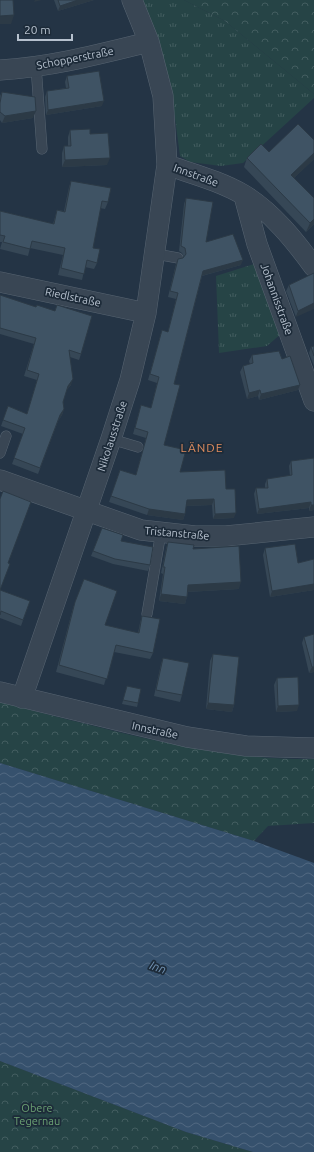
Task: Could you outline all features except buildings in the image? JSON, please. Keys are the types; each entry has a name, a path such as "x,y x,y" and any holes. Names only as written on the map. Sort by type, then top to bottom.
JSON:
{"street":[{"name":"Innstraße","path":"132,0 149,42 163,96 168,165 208,178 244,196 274,220 314,267"},
{"name":"Schopperstraße","path":"0,70 36,66 86,57 149,42"},
{"name":"Nikolausstraße","path":"22,698 88,511 130,380 146,313 156,254 168,165"},
{"name":"Johannisstraße","path":"244,196 257,244 314,401"},
{"name":"Riedlstraße","path":"0,282 146,313"},
{"name":"Tristanstraße","path":"0,480 141,530 194,536 226,536 314,527"},
{"name":"Innstraße","path":"0,692 187,737 246,746 314,748"}],"lane":[{"path":"36,66 42,149"},
{"path":"156,254 178,258"},
{"path":"0,453 6,436"},
{"path":"112,439 138,447"},
{"path":"147,614 161,532"}],"green space":[{"path":"139,0 184,0 225,21 314,94 314,98 243,163 221,166 190,162 180,156 170,81 150,25"},
{"path":"184,0 314,0 314,94 225,21"},
{"path":"254,264 282,333 267,346 219,353 216,276"},
{"path":"0,701 94,726 203,750 259,757 314,759 314,823 268,826 254,841 0,763"},
{"name":"Obere Tegernau","path":"0,1061 186,1132 253,1152 0,1152"}],"water":[{"name":"Inn","path":"0,763 254,841 314,863 314,1152 253,1152 186,1132 0,1061"}],"district":[{"name":"LÄNDE","path":"202,447"}]}
